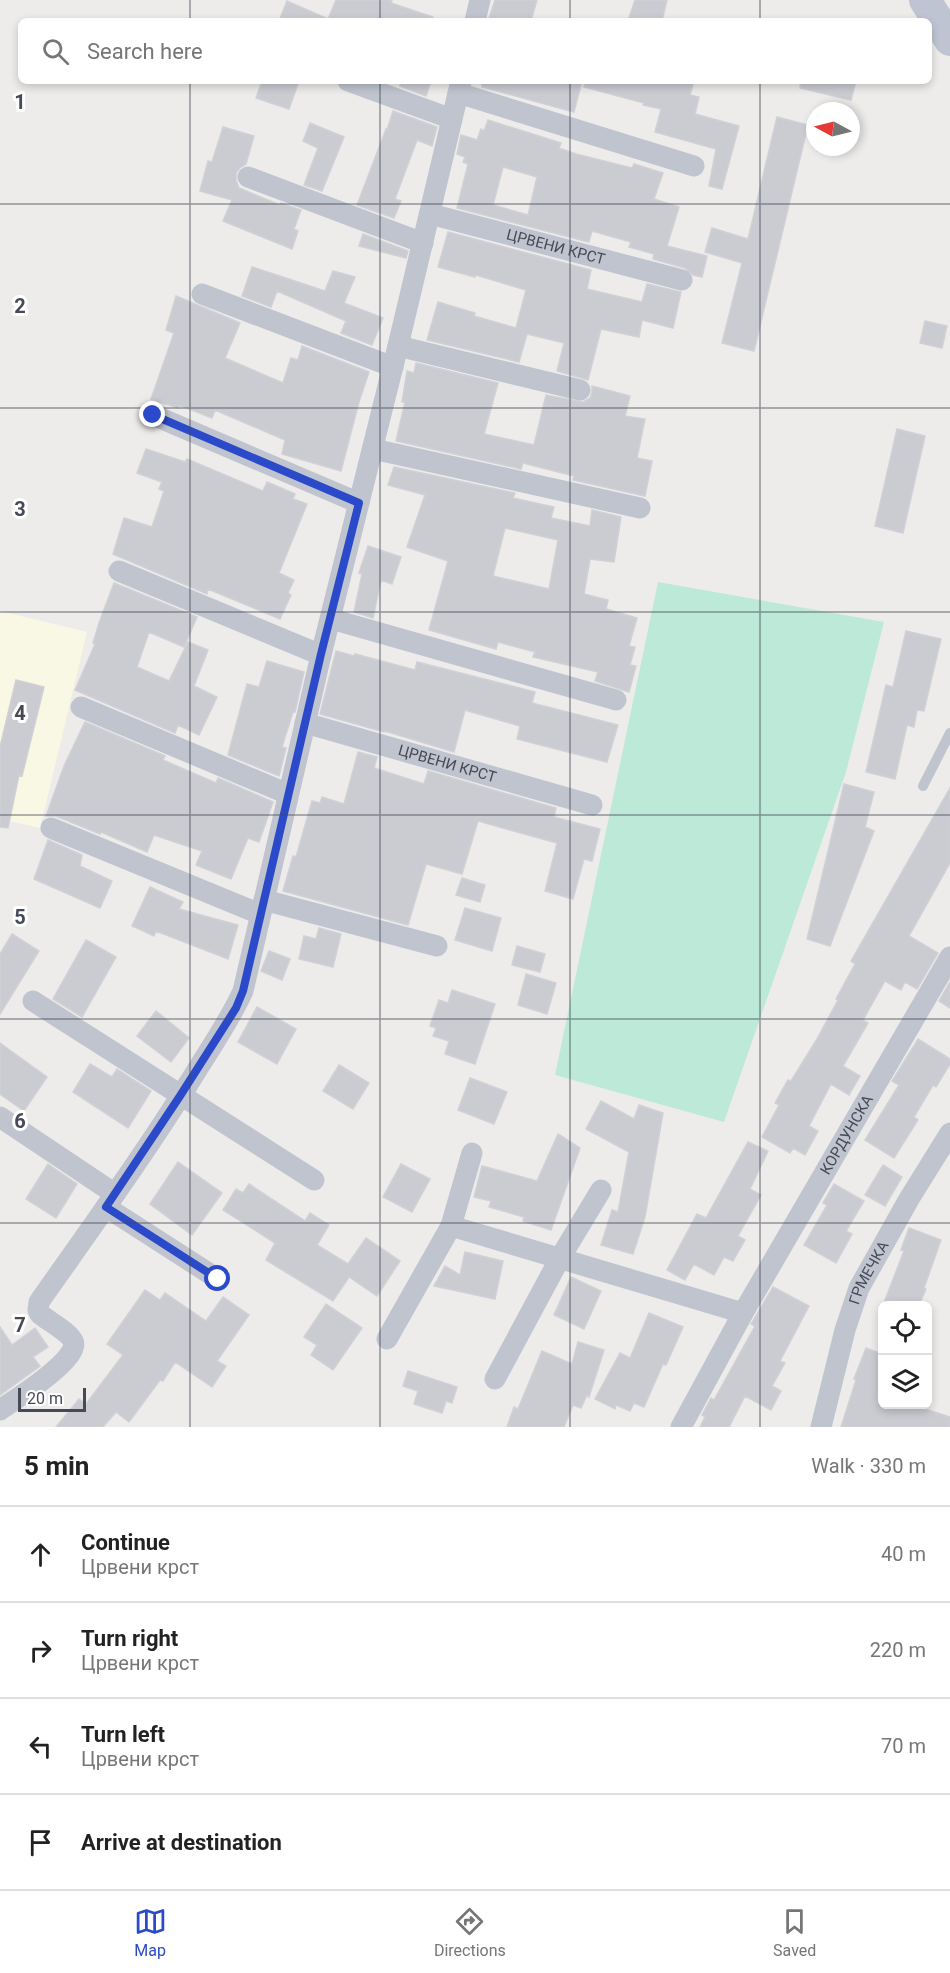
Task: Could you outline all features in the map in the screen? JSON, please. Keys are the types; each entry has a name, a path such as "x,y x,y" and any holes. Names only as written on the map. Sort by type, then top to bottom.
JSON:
{"main road":[{"path":"925,0 950,40"}],"street":[{"path":"476,18 480,0"},
{"path":"356,84 452,119"},
{"path":"0,1410 43,1380 67,1359 73,1350 72,1338 40,1314 39,1302 111,1200 180,1096 236,1008 243,991 321,654 396,357 459,87 694,166"},
{"path":"248,177 423,243"},
{"name":"ЦРВЕНИ КРСТ","path":"430,214 682,280"},
{"path":"202,294 396,357 580,390"},
{"path":"153,415 359,503"},
{"path":"373,449 640,508"},
{"path":"119,571 321,654"},
{"path":"330,619 616,700"},
{"path":"81,708 288,794"},
{"name":"ЦРВЕНИ КРСТ","path":"305,723 592,805"},
{"path":"51,828 262,907 437,946"},
{"name":"КОРДУНСКА","path":"681,1427 743,1313 950,957"},
{"path":"33,1001 314,1180"},
{"path":"0,1117 218,1279"},
{"name":"ГРМЕЧКА","path":"821,1427 845,1330 859,1288 909,1199 950,1133"},
{"path":"387,1339 451,1226 472,1153"},
{"path":"495,1379 560,1258 601,1190"},
{"path":"451,1226 743,1313"}],"lane":[{"path":"923,786 950,734"}],"shaded area":[{"path":"0,611 87,632 40,828 0,819"}],"green space":[{"path":"658,582 884,622 846,772 724,1122 555,1075"}],"building":[{"path":"336,0 392,0 391,3 433,17 433,18 328,18"},
{"path":"495,0 537,0 532,18 489,18"},
{"path":"635,0 667,0 663,18 629,18"},
{"path":"287,1 326,18 280,18"},
{"path":"261,84 298,84 289,109 256,98"},
{"path":"400,84 430,84 426,96 400,86"},
{"path":"482,84 581,84 574,112 482,87"},
{"path":"584,84 693,84 690,95 699,97 695,114 739,126 722,189 709,186 716,149 655,132 661,109 584,87"},
{"path":"801,84 855,84 851,100 800,88"},
{"path":"393,111 437,127 432,146 417,140 395,199 401,201 394,218 357,205"},
{"path":"777,117 806,124 806,133 754,351 722,343 742,263 705,252 712,228 748,239"},
{"path":"488,120 561,143 559,148 576,154 632,168 634,164 663,173 654,199 679,207 667,246 707,256 702,277 693,275 685,268 653,259 654,254 629,247 631,242 592,231 589,242 457,208 468,164 463,162 465,157 457,154 461,135 477,140 481,129 484,131","holes":["503,167 537,177 528,215 493,205"]},
{"path":"310,123 344,137 322,191 304,185 318,148 303,141"},
{"path":"223,127 254,136 246,164 236,173 239,188 280,205 281,203 301,210 294,229 298,231 292,249 223,221 232,200 200,191 208,161 212,162"},
{"path":"448,232 591,270 587,289 642,302 647,284 681,292 673,328 642,320 639,337 601,329 588,380 557,371 564,343 527,334 519,362 427,340 438,302 475,313 474,316 516,328 526,290 476,275 475,277 438,267"},
{"path":"363,234 408,251 406,258 359,246"},
{"path":"252,267 325,291 333,271 355,277 344,303 383,318 372,345 341,333 346,321 277,291 271,307 242,296"},
{"path":"176,296 240,323 225,358 283,383 291,358 298,360 302,346 369,372 341,471 282,454 285,440 215,410 212,418 179,405 178,408 151,399 174,333 166,330"},
{"path":"925,321 947,326 942,348 920,343"},
{"path":"416,363 498,383 484,434 534,445 546,395 583,402 590,398 592,386 630,396 625,416 645,419 637,458 652,461 645,496 573,480 574,476 523,463 521,469 396,441 405,402 402,402 407,371 414,373"},
{"path":"897,429 925,436 903,533 875,526"},
{"path":"146,449 185,462 187,459 263,491 267,482 295,494 293,499 307,504 279,573 294,580 288,593 291,595 280,619 208,589 207,594 113,554 124,518 152,527 164,491 159,489 162,482 137,473"},
{"path":"394,467 515,493 513,498 554,507 551,518 590,526 592,510 621,517 614,562 590,559 584,594 608,600 606,609 637,618 629,646 635,647 630,665 636,666 629,692 595,681 598,672 533,657 535,652 498,642 496,649 429,630 448,561 407,547 425,495 388,485","holes":["505,528 558,540 549,589 493,576"]},
{"path":"368,546 401,557 392,584 381,580 373,618 354,612 362,574 359,573"},
{"path":"114,583 197,617 184,647 149,632 137,667 169,681 188,642 208,650 194,686 217,697 199,735 178,725 175,733 75,690 95,644 93,643 99,623"},
{"path":"906,631 941,639 924,711 917,710 914,727 907,725 895,779 866,772 886,685 893,687"},
{"path":"336,651 415,670 417,662 535,692 532,703 618,725 607,762 517,739 520,726 465,710 454,752 320,714"},
{"path":"267,661 304,672 295,712 293,712 282,747 286,748 279,776 228,755 247,684 259,687"},
{"path":"16,680 44,687 22,776 19,775 8,828 0,827 0,747"},
{"path":"85,722 165,756 163,760 216,783 218,778 273,802 259,842 248,838 231,879 196,865 202,851 154,835 147,852 101,832 100,834 56,816 46,816 64,766"},
{"path":"358,752 377,757 374,768 424,784 428,771 556,808 554,817 600,829 592,861 584,859 573,899 545,891 557,843 478,821 462,874 426,864 408,925 283,891 293,856 296,857 312,801 320,803 322,797 344,804"},
{"path":"844,784 874,792 865,827 874,831 830,946 807,939"},
{"path":"950,788 950,863 909,936 938,953 917,989 905,982 901,990 885,981 863,1020 868,1023 843,1066 860,1076 849,1095 831,1084 809,1126 818,1131 805,1155 793,1148 790,1153 762,1137 779,1105 775,1103 817,1039 855,964 851,961"},
{"path":"48,840 82,855 80,866 112,881 100,908 34,879"},
{"path":"462,878 485,885 480,902 456,895"},
{"path":"150,887 183,902 179,909 238,925 228,959 156,931 154,936 132,926"},
{"path":"465,908 501,918 492,951 455,940"},
{"path":"319,928 341,934 333,967 299,959 304,936 316,939"},
{"path":"12,934 39,951 0,1014 0,954"},
{"path":"86,940 116,957 82,1017 53,999"},
{"path":"517,946 545,954 540,972 512,965"},
{"path":"269,951 290,959 282,980 261,971"},
{"path":"526,974 556,983 547,1014 518,1005"},
{"path":"950,982 950,1008 939,1001"},
{"path":"452,990 495,1004 475,1064 445,1054 449,1041 433,1036 436,1028 430,1026 439,1000 448,1003"},
{"path":"257,1007 296,1029 277,1064 238,1042"},
{"path":"156,1011 189,1038 171,1062 137,1036"},
{"path":"918,1039 950,1059 950,1064 936,1087 933,1085 914,1117 918,1120 894,1158 865,1140 899,1085 892,1081"},
{"path":"0,1043 47,1077 24,1111 0,1094"},
{"path":"90,1064 112,1077 117,1069 151,1091 128,1128 73,1092"},
{"path":"339,1065 369,1083 353,1109 323,1091"},
{"path":"470,1078 507,1092 494,1124 458,1110"},
{"path":"601,1101 634,1119 639,1105 663,1113 645,1217 633,1254 601,1245 612,1210 618,1212 629,1152 586,1129"},
{"path":"558,1134 580,1148 551,1230 523,1221 524,1217 489,1207 491,1201 474,1197 482,1166 537,1181"},
{"path":"748,1142 768,1151 750,1189 761,1195 738,1236 745,1240 733,1261 724,1257 714,1275 694,1264 685,1280 667,1270 697,1214 706,1218"},
{"path":"178,1162 222,1193 192,1235 150,1204"},
{"path":"48,1164 77,1184 56,1218 26,1199"},
{"path":"401,1164 430,1179 412,1212 383,1197"},
{"path":"883,1165 902,1177 885,1206 865,1195"},
{"path":"249,1184 305,1221 310,1213 329,1225 317,1245 348,1264 366,1238 400,1261 377,1296 349,1277 333,1301 266,1260 275,1243 223,1210 236,1189 243,1193"},
{"path":"834,1184 864,1201 846,1231 852,1234 836,1263 804,1245 827,1205 823,1203"},
{"path":"909,1228 941,1240 921,1301 885,1301 904,1251 901,1250"},
{"path":"465,1252 503,1261 495,1299 434,1286 445,1266 460,1275"},
{"path":"571,1277 601,1291 584,1329 554,1315"},
{"path":"773,1287 809,1306 780,1361 785,1363 772,1386 781,1391 771,1410 745,1396 729,1427 700,1427 705,1417 702,1415 711,1398 714,1400 755,1326 751,1324"},
{"path":"145,1290 160,1300 165,1293 206,1321 223,1297 249,1315 217,1361 226,1366 212,1387 175,1362 163,1381 160,1380 129,1422 116,1412 103,1427 56,1427 79,1399 86,1404 123,1355 107,1344"},
{"path":"326,1304 362,1328 333,1370 311,1355 317,1345 304,1337"},
{"path":"649,1313 683,1327 644,1407 634,1403 630,1411 616,1405 615,1409 595,1399 620,1353 630,1358"},
{"path":"0,1327 12,1345 35,1328 48,1347 33,1357 40,1366 0,1395"},
{"path":"578,1342 604,1350 589,1397 587,1395 581,1408 573,1405 564,1427 507,1427 514,1407 518,1409 542,1351 572,1364"},
{"path":"866,1348 878,1352 878,1409 925,1409 950,1417 950,1427 841,1427 856,1380 854,1379"},
{"path":"408,1371 457,1387 452,1403 446,1401 442,1413 414,1404 418,1391 403,1386"}],"route":[{"path":"153,415 359,503 321,654 243,991 236,1008 106,1207 218,1279"}]}
